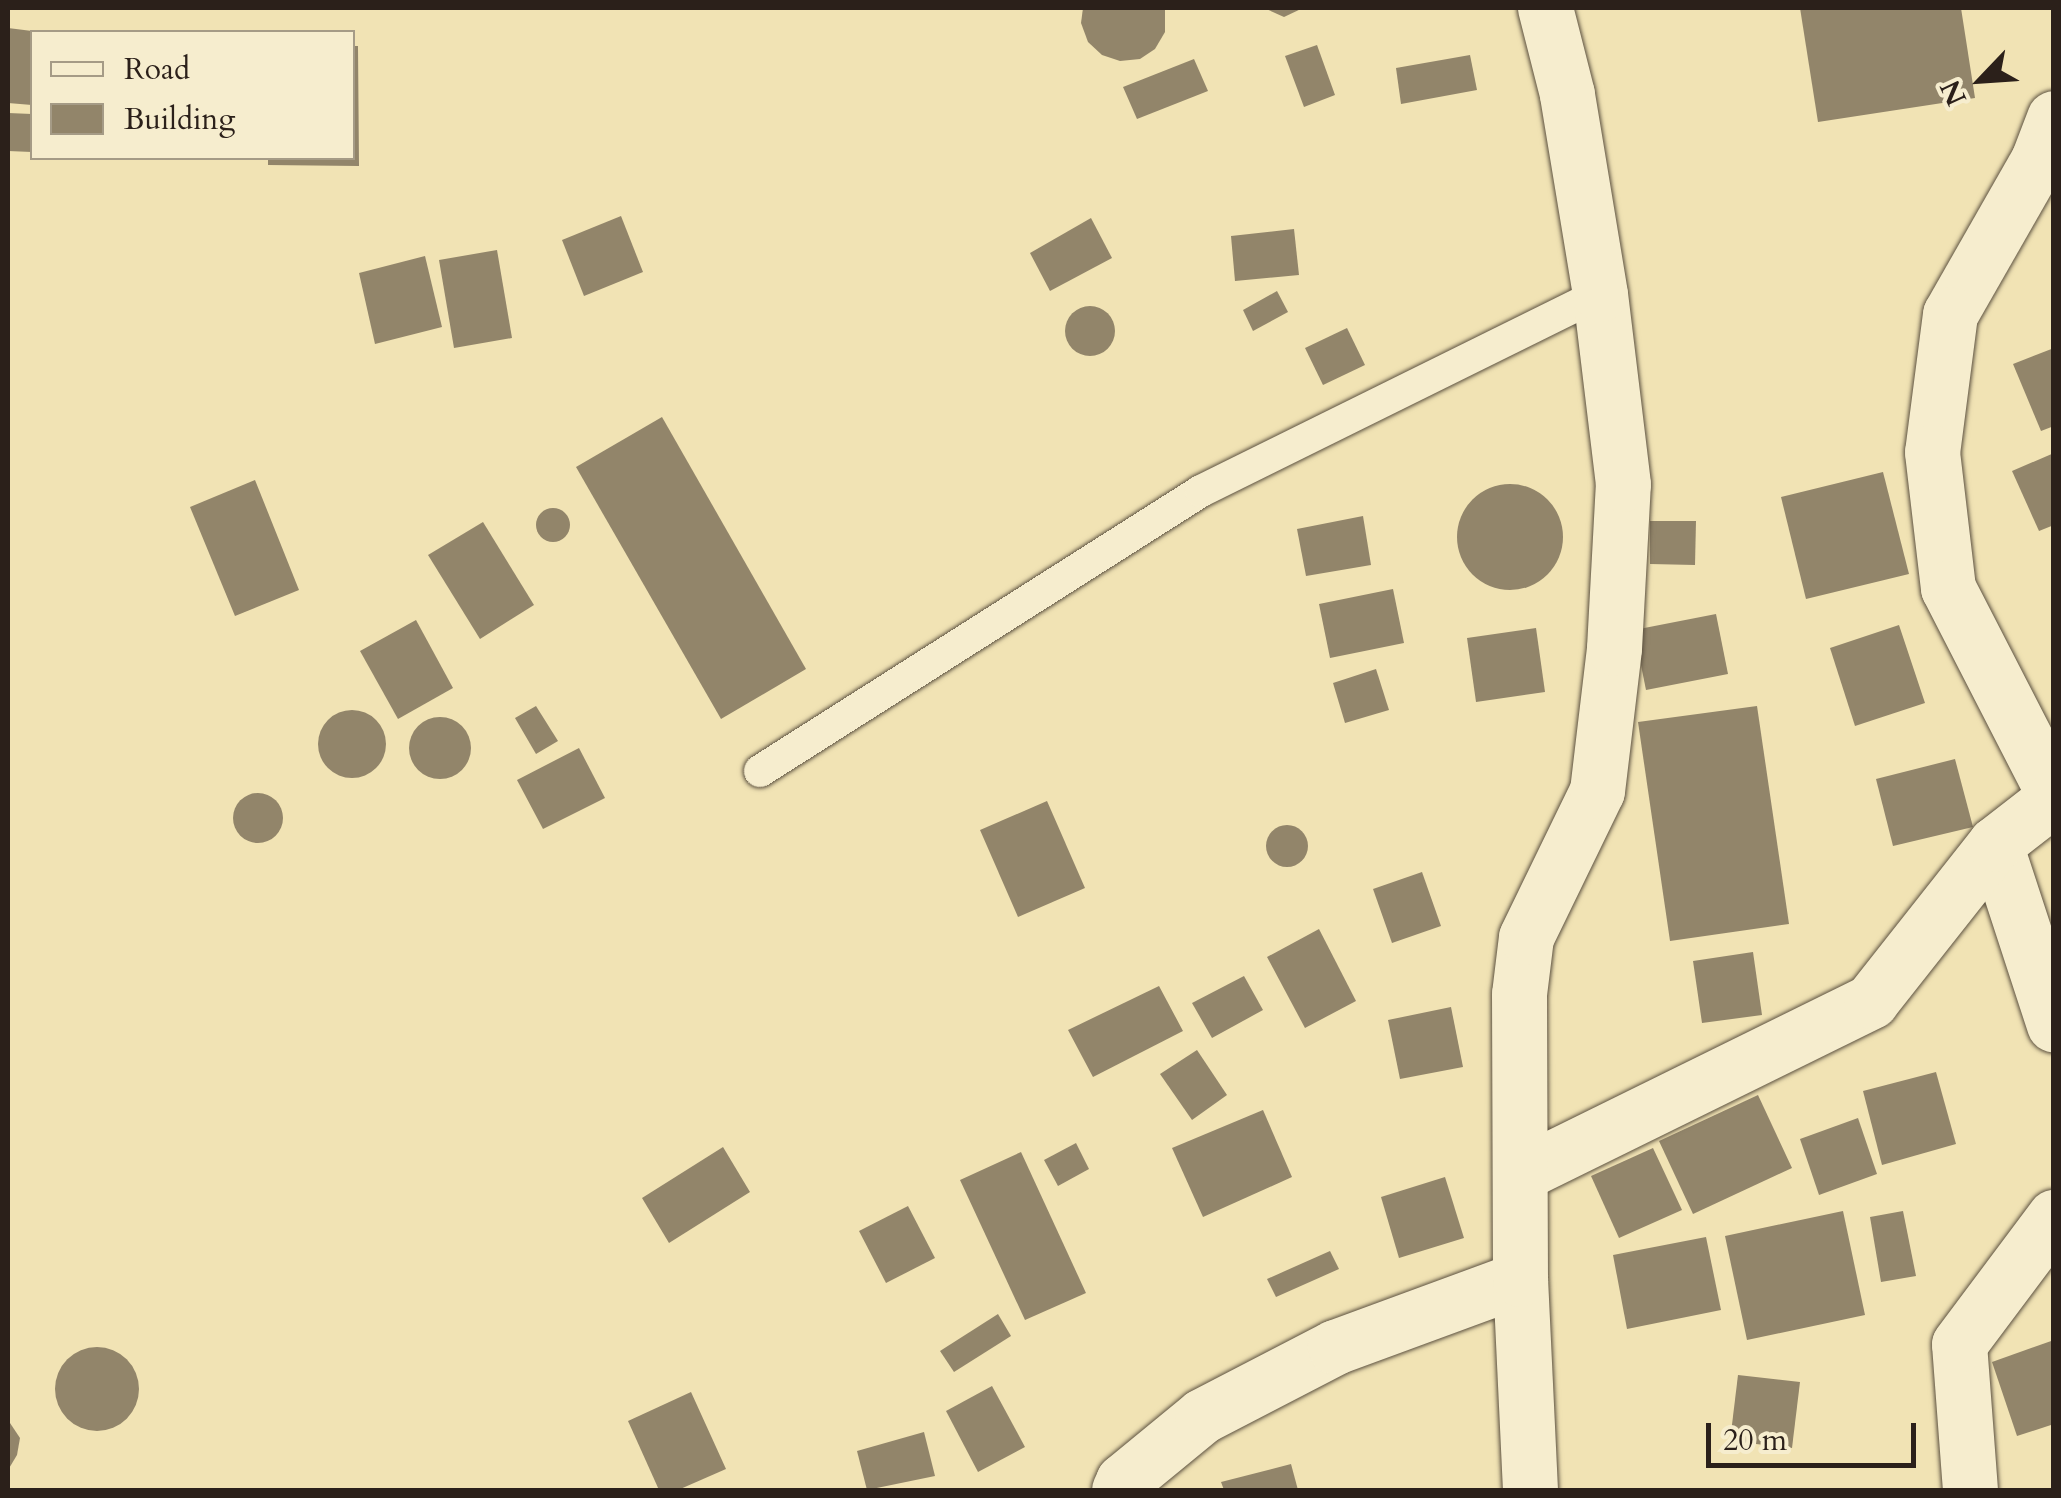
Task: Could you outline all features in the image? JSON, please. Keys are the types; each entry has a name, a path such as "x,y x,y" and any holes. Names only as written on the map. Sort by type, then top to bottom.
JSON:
{"street":[{"path":"1530,1490 1520,1279 1519,994 1526,937 1597,791 1614,648 1623,484 1600,294 1567,94 1545,8"},
{"path":"1522,1173 1871,1001 1995,844 2054,796 1948,588 1932,452 1950,314 2038,160 2054,118"},
{"path":"1995,844 2054,1025"},
{"path":"1970,1490 1959,1344 2054,1217"},
{"path":"1119,1490 1136,1470 1218,1407 1335,1346 1520,1279"}],"lane":[{"path":"760,771 1201,491 1600,294"}],"building":[{"path":"1083,8 1165,8 1165,32 1155,49 1140,59 1120,61 1102,55 1088,42 1081,23"},
{"path":"1264,8 1303,8 1284,17"},
{"path":"1800,8 1961,8 1975,98 1818,122"},
{"path":"8,28 30,31 30,105 8,103"},
{"path":"1317,45 1335,95 1304,107 1285,56"},
{"path":"358,46 359,166 268,165 268,160 355,160"},
{"path":"1470,55 1477,90 1401,104 1396,68"},
{"path":"1194,59 1208,91 1137,119 1123,87"},
{"path":"8,113 30,114 30,152 8,151"},
{"path":"621,216 643,272 584,296 562,240"},
{"path":"1091,218 1112,258 1050,291 1030,253"},
{"path":"1294,229 1299,275 1235,281 1231,236"},
{"path":"497,250 512,338 454,348 439,260"},
{"path":"425,256 442,327 375,344 359,273"},
{"path":"1277,291 1288,312 1253,331 1243,310"},
{"path":"1080,307 1100,307 1114,321 1114,341 1100,355 1080,355 1066,341 1066,321"},
{"path":"1347,328 1365,365 1323,385 1305,348"},
{"path":"2054,348 2054,426 2041,431 2013,364"},
{"path":"662,417 806,669 721,719 576,467"},
{"path":"2054,453 2054,525 2039,531 2012,471"},
{"path":"1883,472 1909,574 1806,599 1781,497"},
{"path":"255,480 299,590 235,616 190,507"},
{"path":"1510,484 1530,488 1547,500 1559,517 1563,537 1559,557 1547,574 1530,586 1510,590 1490,586 1473,574 1461,557 1457,537 1461,517 1473,500 1490,488"},
{"path":"553,508 565,513 570,525 565,537 553,542 541,537 536,525 541,513"},
{"path":"1363,516 1371,565 1306,576 1297,529"},
{"path":"1650,521 1696,521 1695,565 1650,564"},
{"path":"483,522 534,605 480,639 428,555"},
{"path":"1393,589 1404,643 1330,658 1319,604"},
{"path":"1716,614 1728,674 1646,690 1634,630"},
{"path":"416,620 453,688 398,719 360,651"},
{"path":"1899,625 1925,703 1855,726 1830,648"},
{"path":"1536,628 1545,692 1476,702 1467,638"},
{"path":"1376,669 1389,710 1345,723 1333,683"},
{"path":"536,706 558,741 536,754 515,718"},
{"path":"1757,706 1789,924 1670,941 1638,722"},
{"path":"352,710 376,720 386,744 376,768 352,778 328,768 318,744 328,720"},
{"path":"440,717 462,726 471,748 462,770 440,779 418,770 409,748 418,726"},
{"path":"579,748 605,798 543,829 517,780"},
{"path":"1955,759 1973,827 1893,846 1876,779"},
{"path":"258,793 275,801 283,818 275,835 258,843 241,835 233,818 241,801"},
{"path":"1047,801 1085,888 1018,917 980,830"},
{"path":"1287,825 1302,831 1308,846 1302,861 1287,867 1272,861 1266,846 1272,831"},
{"path":"1422,872 1441,926 1392,943 1373,889"},
{"path":"1319,929 1356,1001 1305,1028 1267,957"},
{"path":"1753,952 1762,1015 1702,1023 1693,961"},
{"path":"1244,976 1263,1010 1212,1038 1192,1003"},
{"path":"1159,986 1183,1031 1093,1077 1068,1030"},
{"path":"1451,1007 1463,1067 1400,1079 1388,1020"},
{"path":"1197,1050 1227,1095 1192,1120 1160,1074"},
{"path":"1936,1072 1956,1144 1882,1165 1863,1091"},
{"path":"1758,1095 1792,1168 1693,1214 1659,1141"},
{"path":"1263,1110 1292,1177 1203,1217 1172,1148"},
{"path":"1858,1118 1877,1174 1819,1195 1800,1139"},
{"path":"1076,1143 1089,1169 1058,1186 1044,1160"},
{"path":"723,1147 750,1192 669,1243 642,1198"},
{"path":"1653,1148 1682,1210 1619,1238 1591,1176"},
{"path":"1021,1152 1086,1293 1025,1320 960,1180"},
{"path":"1445,1177 1464,1238 1399,1258 1381,1197"},
{"path":"908,1206 935,1258 886,1283 859,1231"},
{"path":"1843,1211 1865,1315 1747,1340 1725,1236"},
{"path":"1903,1211 1916,1276 1881,1282 1870,1217"},
{"path":"1706,1237 1721,1310 1627,1329 1613,1255"},
{"path":"1330,1251 1339,1269 1276,1297 1267,1279"},
{"path":"998,1314 1011,1336 954,1372 940,1351"},
{"path":"2054,1340 2054,1424 2017,1436 1992,1362"},
{"path":"97,1347 113,1350 127,1359 136,1373 136,1405 127,1419 113,1428 97,1431 81,1428 67,1419 58,1405 55,1389 58,1373 67,1359 81,1350"},
{"path":"1738,1375 1800,1382 1792,1448 1730,1441"},
{"path":"992,1386 1025,1447 978,1472 946,1411"},
{"path":"691,1392 726,1469 678,1490 659,1490 628,1421"},
{"path":"8,1420 20,1438 17,1455 8,1470"},
{"path":"924,1432 935,1476 867,1490 857,1451"},
{"path":"1291,1464 1298,1490 1224,1490 1221,1482"}]}
